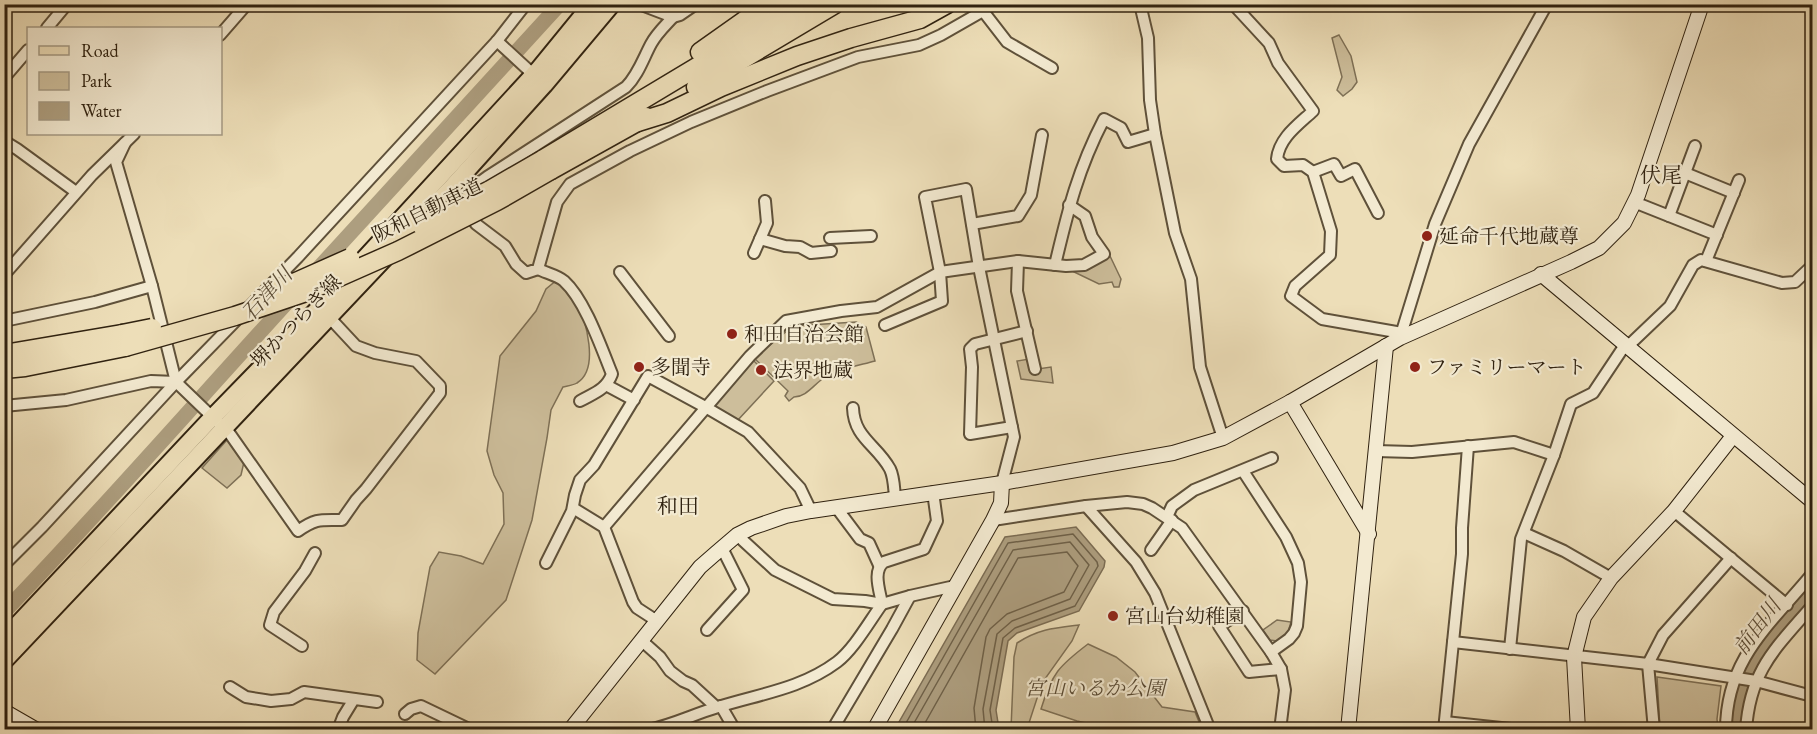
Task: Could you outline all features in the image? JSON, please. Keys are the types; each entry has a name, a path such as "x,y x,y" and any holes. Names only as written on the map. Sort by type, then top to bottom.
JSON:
{"highway":[{"path":"546,165 768,4"},
{"name":"阪和自動車道","path":"546,165 802,4"},
{"name":"阪和自動車道","path":"4,369 25,367 123,341 296,282 395,238 490,190 638,122 835,4"},
{"path":"638,122 667,113 721,87 797,56 920,19 946,4"},
{"name":"阪和自動車道","path":"4,354 123,341"}],"main road":[{"name":"堺かつらぎ線","path":"4,639 320,308 535,75 592,4"},
{"name":"堺かつらぎ線","path":"4,661 214,418 329,317 455,193 535,75 612,4"}],"street":[{"path":"48,27 67,4"},
{"path":"222,33 247,4"},
{"path":"4,565 176,382 298,257 498,42 526,4"},
{"path":"639,4 673,17"},
{"path":"580,401 606,385 612,374 591,322 573,291 562,279 538,269 526,273 521,269 505,246 476,224 455,193 487,177 626,87 634,79 661,29 673,17 696,4"},
{"path":"1140,4 1148,38 1150,100 1155,134 1175,233 1191,279 1200,367 1223,438"},
{"path":"1233,4 1269,43 1278,63 1313,111 1289,134 1280,146 1276,159 1284,166 1304,165 1313,172 1332,231 1330,255 1295,286 1291,296 1322,320 1401,335"},
{"path":"1401,335 1436,224 1469,144 1547,4"},
{"path":"570,729 700,567 737,535 765,523 811,511 1002,483 1173,453 1223,438 1290,402 1401,335 1599,248 1624,223 1634,202 1702,4"},
{"path":"538,269 557,202 570,184 630,151 691,122 767,91 858,57 919,45 949,32 986,8 1007,42 1052,68"},
{"path":"498,42 535,75"},
{"path":"4,78 27,51"},
{"path":"1055,265 1069,205 1089,149 1104,119 1121,128 1128,142 1155,134"},
{"path":"4,275 76,192 133,135"},
{"path":"972,224 1018,216 1031,195 1042,135"},
{"path":"5,143 17,149 76,192"},
{"path":"125,143 117,162 176,382 214,418 298,531 311,522 342,520 440,393 440,386 416,361 375,353 356,346 329,317"},
{"path":"1668,216 1695,146"},
{"path":"1313,172 1334,164 1341,176 1355,169 1378,213"},
{"path":"1685,173 1734,192"},
{"path":"1706,261 1739,180"},
{"path":"874,729 993,520 1001,503 1002,483 1014,437 979,267 966,189 925,197 940,272 942,301 885,325"},
{"path":"754,253 767,223 765,201"},
{"path":"1634,202 1717,235"},
{"path":"603,527 750,356 786,321 877,307 940,272 1018,261 1066,266 1084,265 1104,254 1092,237 1085,216 1069,205"},
{"path":"830,238 871,236"},
{"path":"760,239 785,246 800,247 811,253 831,251"},
{"path":"1510,649 1521,539 1571,404 1593,393 1626,346 1670,306 1693,265 1701,260 1782,283 1796,282 1812,266"},
{"path":"1018,261 1017,291 1035,369"},
{"path":"620,272 669,336"},
{"path":"1540,274 1812,501"},
{"path":"4,321 95,302 152,286"},
{"path":"1012,427 970,434 972,367 970,349 975,344 1027,331"},
{"path":"1348,729 1386,346"},
{"path":"546,563 573,508 580,480 594,465 648,376 748,432 800,488 811,511"},
{"path":"4,406 66,400 151,381 176,382"},
{"path":"606,385 634,400"},
{"path":"1290,402 1369,534"},
{"path":"853,408 858,430 884,459 891,472 895,497"},
{"path":"1578,729 1574,657 1584,617 1611,578 1674,511 1733,435"},
{"path":"1376,451 1412,452 1514,442 1554,455"},
{"path":"1468,446 1462,554 1444,725 1520,729"},
{"path":"1150,550 1169,518 1172,506 1194,490 1272,458"},
{"path":"1243,471 1286,537 1298,563 1300,582 1297,626 1289,639 1271,652"},
{"path":"648,729 669,726 718,707 801,684 838,662 882,604 877,571 879,565 924,549 937,521 933,492"},
{"path":"993,520 1127,502 1145,505 1169,518 1182,528 1243,611 1281,669 1285,690 1280,729"},
{"path":"1086,506 1136,562 1155,592 1210,729"},
{"path":"836,507 860,539 869,543 879,565"},
{"path":"573,508 603,527 633,602 637,608 657,621"},
{"path":"1674,511 1787,605"},
{"path":"1524,533 1564,550 1611,578"},
{"path":"737,535 775,570 832,599 882,604 955,586"},
{"path":"707,630 743,590 722,548"},
{"path":"302,646 270,625 274,612 305,571 315,553"},
{"path":"1653,729 1648,664 1663,635 1731,558"},
{"path":"1726,729 1728,705 1735,678 1747,651 1812,574"},
{"path":"832,729 910,596"},
{"path":"1746,729 1756,681 1766,661 1812,606"},
{"path":"1243,611 1219,626 1249,672 1281,669"},
{"path":"641,640 660,657 670,671 692,685 718,707 735,729"},
{"path":"1453,642 1648,664 1756,681 1812,696"},
{"path":"230,687 246,697 271,701 291,699 304,692 377,702"},
{"path":"338,729 354,699"},
{"path":"405,714 421,706 471,729"},
{"path":"4,711 38,729"}],"green space":[{"path":"1339,35 1351,56 1357,82 1343,96 1337,90 1342,77 1332,38"},
{"path":"1110,256 1121,279 1119,287 1114,287 1112,282 1099,284 1070,270 1084,269"},
{"path":"558,279 574,298 584,320 589,344 588,367 584,376 577,383 563,387 551,410 532,520 506,600 435,674 417,660 418,633 430,567 439,552 461,556 483,564 504,524 503,493 494,475 487,451 500,356 536,311 546,289"},
{"path":"856,322 866,327 875,361 834,373 789,401 785,396 788,391 754,358 793,326"},
{"path":"1029,359 1031,370 1051,367 1053,383 1021,379 1017,361"},
{"path":"753,360 774,381 737,421 717,409 715,403"},
{"path":"229,440 244,462 241,475 227,488 202,468"},
{"path":"1277,620 1291,622 1288,632 1277,641 1270,640 1263,630"},
{"path":"1079,625 1072,641 1042,683 1027,729 1011,729 1014,657 1017,643 1040,632"},
{"name":"宮山いるか公園","path":"1088,644 1116,657 1135,672 1162,707 1195,712 1202,729 1113,729 1077,721 1041,709 1058,671"},
{"path":"1657,677 1721,686 1718,729 1660,729"}],"water":[{"path":"1076,527 1105,561 1104,567 1079,611 1017,633 1008,641 996,710 999,729 895,729 1005,537"}],"waterway":[{"name":"石津川","path":"314,273 560,4"},
{"name":"石津川","path":"4,612 294,295"},
{"name":"前田川","path":"1738,730 1740,707 1752,669 1772,637 1812,590"}],"place":[{"name":"延命千代地蔵尊","path":"1427,236"},
{"name":"和田自治会館","path":"732,334"},
{"name":"多聞寺","path":"639,367"},
{"name":"ファミリーマート","path":"1415,367"},
{"name":"法界地蔵","path":"761,370"},
{"name":"宮山台幼稚園","path":"1113,616"}],"district":[{"name":"伏尾","path":"1661,175"},
{"name":"和田","path":"678,506"}]}
